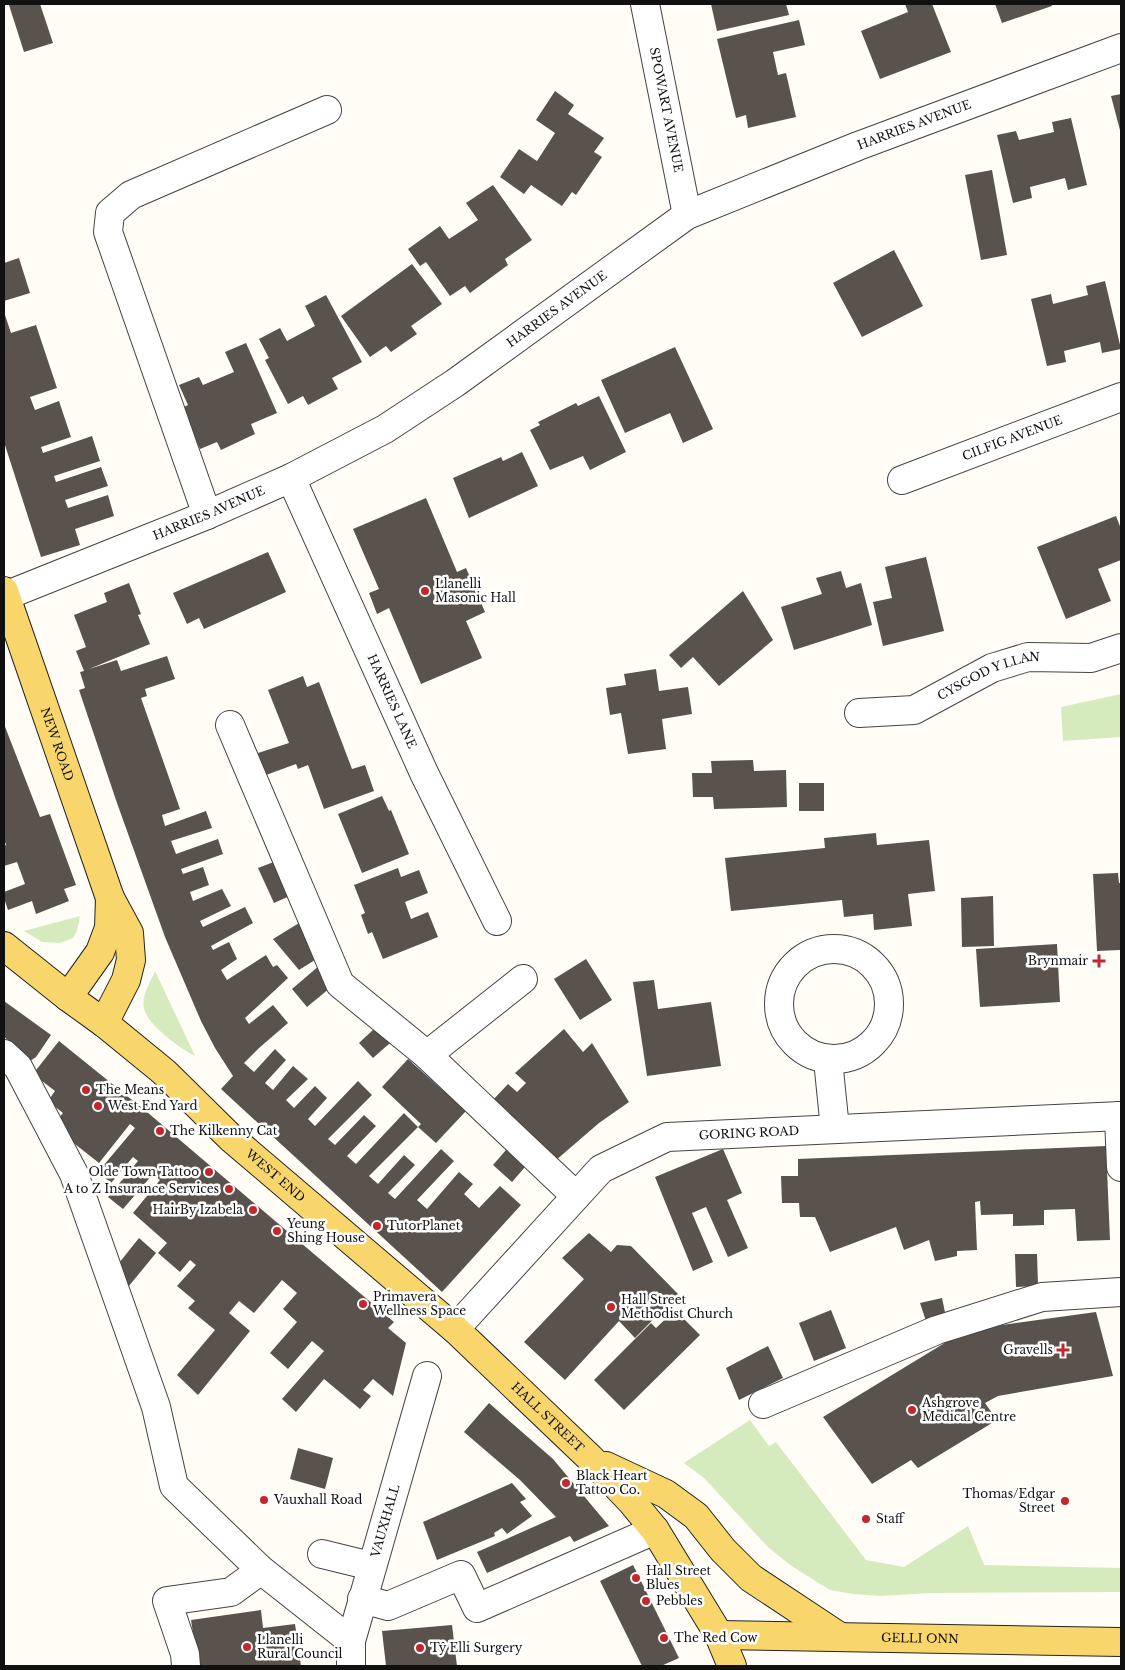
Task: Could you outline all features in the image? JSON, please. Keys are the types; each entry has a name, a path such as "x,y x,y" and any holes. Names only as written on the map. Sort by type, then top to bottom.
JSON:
{"main road":[{"name":"NEW ROAD","path":"4,593 110,898 129,933 131,960 126,980 104,1022"},
{"name":"NEW ROAD","path":"68,997 100,952 109,928 110,898"},
{"name":"WEST END","path":"4,946 68,997 104,1022 164,1072 231,1138 455,1329"},
{"name":"HALL STREET","path":"455,1329 590,1458 632,1502 655,1530 719,1634 732,1666"},
{"path":"590,1458 666,1494 696,1516 723,1550 751,1578 840,1637"},
{"name":"HALL STREET","path":"719,1634 722,1666"},
{"name":"GELLI ONN","path":"719,1634 1121,1642"}],"street":[{"name":"SPOWART AVENUE","path":"644,4 687,215"},
{"name":"HARRIES AVENUE","path":"4,593 206,515 291,478 385,429 455,383 687,215 858,146 1121,48"},
{"path":"206,515 108,232 110,213 131,195 327,110"},
{"name":"CILFIG AVENUE","path":"902,480 1121,397"},
{"name":"HARRIES LANE","path":"291,478 424,773 497,921"},
{"name":"CYSGOD Y LLAN","path":"859,713 914,710 992,668 1028,657 1090,658 1121,648"},
{"path":"230,725 340,984 428,1055 576,1196"},
{"path":"839,949 856,953 871,962 882,976 888,993 889,1010 885,1027 875,1042 862,1053 846,1059 828,1060 810,1054 794,1043 783,1027 778,1008 780,989 788,972 802,958 820,950 839,949"},
{"path":"428,1055 523,978"},
{"path":"4,1054 18,1067 74,1174 156,1407 174,1486 351,1654"},
{"path":"828,1060 835,1129"},
{"path":"1120,1116 1121,1167"},
{"name":"GORING ROAD","path":"455,1329 601,1169 668,1137 1120,1116"},
{"path":"763,1404 937,1330 1042,1297 1121,1292"},
{"name":"VAUXHALL","path":"351,1654 371,1566 427,1376"},
{"path":"362,1599 388,1606 461,1575 478,1608 655,1530"},
{"path":"322,1554 371,1566"},
{"path":"186,1666 185,1654 167,1601 231,1592 261,1570"}],"green space":[{"path":"1121,694 1121,737 1063,741 1061,707"},
{"path":"80,916 77,931 73,938 60,943 42,942 24,931"},
{"path":"155,971 195,1056 165,1036 146,1015 143,1003"},
{"path":"750,1420 769,1446 776,1442 866,1560 904,1567 968,1526 984,1565 1121,1568 1121,1592 931,1593 880,1596 830,1590 790,1565 768,1547 704,1478 684,1463"}],"building":[{"path":"40,4 53,43 24,52 9,5"},
{"path":"711,4 786,4 789,15 717,31"},
{"path":"905,4 932,4 951,52 880,79 861,31 908,12"},
{"path":"995,4 1051,4 1052,6 1002,23"},
{"path":"799,20 805,45 773,52 778,75 786,73 796,117 748,128 746,115 736,118 717,39"},
{"path":"555,91 574,105 568,114 604,138 594,152 602,157 576,195 572,192 562,206 531,185 524,194 500,177 519,149 537,161 555,133 536,120"},
{"path":"1121,94 1121,134 1111,96"},
{"path":"1071,118 1087,185 1068,190 1065,178 1030,187 1032,198 1013,203 997,135 1016,131 1019,140 1054,132 1052,122"},
{"path":"992,170 1007,255 981,260 965,175"},
{"path":"493,185 532,240 505,259 508,265 470,293 465,286 450,296 426,262 420,266 408,249 440,226 449,239 478,220 466,203"},
{"path":"894,250 923,306 862,337 833,283"},
{"path":"19,258 30,293 4,301 4,263"},
{"path":"412,264 442,304 411,326 417,334 391,352 386,346 370,357 341,316"},
{"path":"1105,281 1121,349 1102,353 1100,342 1064,351 1066,362 1047,366 1031,299 1051,294 1053,304 1088,295 1086,286"},
{"path":"326,295 362,362 332,378 338,389 308,405 303,396 288,404 265,360 269,358 259,339 280,328 287,341 315,326 305,306"},
{"path":"4,312 11,333 36,325 57,388 30,397 35,410 59,401 71,437 41,447 43,453 92,436 100,461 54,476 56,482 101,467 108,486 65,500 68,508 108,495 114,516 75,529 80,545 41,557 4,442"},
{"path":"246,343 277,413 251,424 255,434 221,450 217,442 200,449 182,408 188,405 179,385 199,377 203,385 234,372 225,352"},
{"path":"675,347 713,429 683,443 670,413 625,433 601,380"},
{"path":"599,396 626,452 590,470 583,456 550,470 530,430 540,425 538,422 576,403 578,406"},
{"path":"522,452 538,486 469,518 453,478 501,457 503,461"},
{"name":"Llanelli Masonic Hall","path":"426,498 457,572 466,568 485,612 466,621 482,658 421,684 389,608 377,614 369,593 379,589 353,529"},
{"path":"1116,516 1121,529 1121,560 1098,569 1111,601 1066,619 1037,547"},
{"path":"268,552 286,592 204,629 199,618 187,624 173,593"},
{"path":"926,557 944,631 883,646 873,602 892,598 885,567"},
{"path":"841,571 846,588 861,583 872,625 794,650 781,607 822,594 816,578"},
{"path":"129,583 141,614 138,615 150,644 89,669 117,660 121,671 167,656 175,679 145,689 147,696 141,698 180,809 162,815 165,826 206,811 212,828 171,841 176,854 218,839 223,854 181,869 183,874 203,867 209,885 190,892 193,901 222,889 231,906 200,921 203,927 245,907 253,923 211,946 213,950 229,942 237,959 221,970 227,980 266,955 273,967 277,965 288,978 245,1018 249,1024 273,1005 288,1023 244,1063 254,1072 275,1049 286,1060 265,1083 273,1090 293,1066 308,1079 286,1100 294,1108 315,1086 327,1098 308,1119 315,1126 358,1081 372,1095 328,1139 335,1145 364,1115 376,1126 347,1156 356,1164 404,1113 418,1127 369,1176 378,1184 404,1155 415,1165 388,1193 395,1199 441,1149 454,1161 417,1200 427,1209 459,1172 473,1184 464,1194 479,1208 500,1186 521,1205 442,1292 221,1089 233,1076 201,1021 165,937 79,690 85,688 80,672 84,671 76,651 86,647 74,615 107,602 104,593"},
{"path":"743,591 773,640 719,686 693,657 681,668 669,655"},
{"path":"656,669 659,691 688,687 692,714 662,719 666,749 628,754 621,713 610,715 606,688 626,685 624,674"},
{"path":"303,676 307,687 319,682 352,769 365,765 374,791 324,809 308,765 298,769 296,764 266,775 258,753 289,743 268,690"},
{"path":"4,724 40,817 50,814 76,885 64,889 69,901 36,914 32,901 8,910 4,898 4,892 25,884 17,862 4,866 4,846 6,845 4,839"},
{"path":"753,760 754,771 786,770 787,807 714,809 713,797 693,797 692,773 712,773 711,761"},
{"path":"799,783 824,783 824,811 799,811"},
{"path":"382,796 389,811 391,810 409,854 362,873 338,814"},
{"path":"876,833 877,845 929,840 935,891 908,894 912,926 874,930 873,914 844,917 842,900 731,911 725,858 825,848 824,838"},
{"path":"279,860 294,894 274,903 258,868"},
{"path":"398,868 401,877 419,870 428,893 405,902 411,919 428,912 438,937 383,959 372,932 368,934 361,915 365,913 354,885"},
{"path":"1118,873 1119,883 1121,883 1120,950 1097,951 1093,874"},
{"path":"993,896 994,946 962,947 961,898"},
{"path":"304,920 318,958 299,970 273,939"},
{"path":"1057,944 1060,1002 980,1007 976,949"},
{"path":"586,959 612,1000 580,1020 554,979"},
{"path":"320,965 330,988 307,1007 292,989"},
{"path":"654,980 658,1009 711,1002 721,1066 647,1076 633,982"},
{"path":"4,1001 51,1035 36,1057 27,1063 13,1044 4,1037"},
{"path":"375,1028 390,1043 373,1058 359,1043"},
{"path":"564,1029 583,1052 592,1043 629,1102 599,1123 555,1161 491,1102 508,1084 517,1092 526,1083 515,1073"},
{"path":"59,1041 147,1112 394,1322 388,1328 406,1343 393,1396 373,1379 363,1390 371,1396 360,1409 324,1379 296,1412 282,1399 324,1351 312,1341 288,1369 270,1353 297,1322 283,1309 297,1293 282,1280 254,1313 239,1301 229,1313 250,1331 198,1395 177,1375 215,1330 188,1308 195,1301 177,1286 196,1265 190,1260 180,1272 158,1253 167,1243 133,1213 160,1180 153,1174 123,1209 108,1197 138,1161 133,1157 111,1183 98,1172 135,1128 130,1124 99,1163 52,1126 63,1113 48,1101 55,1091 33,1074"},
{"path":"408,1059 466,1111 436,1143 418,1127 421,1124 382,1087"},
{"path":"1106,1146 1110,1240 1077,1241 1075,1209 1044,1210 1044,1225 1013,1226 1013,1214 981,1215 980,1201 975,1202 977,1250 957,1251 957,1256 935,1261 929,1240 904,1250 896,1227 830,1252 815,1217 800,1217 799,1203 782,1203 781,1176 798,1176 798,1159"},
{"path":"723,1149 742,1193 727,1200 748,1248 728,1257 706,1207 692,1213 713,1262 693,1271 655,1177"},
{"path":"506,1150 525,1167 512,1182 493,1165"},
{"name":"Hall Street Methodist Church","path":"589,1233 611,1252 617,1245 631,1246 678,1294 635,1338 619,1321 565,1380 524,1342 584,1279 562,1258"},
{"path":"139,1238 156,1253 124,1292 115,1268"},
{"path":"1015,1254 1037,1254 1038,1286 1016,1287"},
{"path":"942,1298 946,1317 927,1324 920,1303"},
{"path":"675,1310 700,1335 624,1410 594,1380 651,1323 656,1328"},
{"path":"831,1310 846,1348 814,1361 799,1323"},
{"name":"Ashgrove Medical Centre","path":"1096,1312 1113,1376 998,1396 985,1403 997,1420 918,1468 911,1460 872,1484 823,1417 966,1330"},
{"path":"768,1346 783,1378 739,1400 726,1368"},
{"path":"489,1403 553,1459 609,1526 574,1542 570,1536 487,1573 477,1552 556,1517 520,1480 464,1432"},
{"path":"298,1448 333,1458 325,1489 290,1479"},
{"path":"512,1483 526,1499 520,1502 532,1516 507,1534 502,1528 494,1533 495,1536 437,1560 423,1522"},
{"path":"633,1565 679,1658 661,1666 642,1666 600,1581"},
{"name":"Llanelli Rural Council","path":"261,1610 263,1628 295,1624 301,1666 198,1666 191,1620"},
{"name":"Tŷ Elli Surgery","path":"452,1625 457,1666 386,1666 382,1631"}],"place":[{"name":"Llanelli Masonic Hall","path":"425,591"},
{"name":"Brynmair","path":"1099,961"},
{"name":"The Means","path":"86,1090"},
{"name":"West End Yard","path":"98,1106"},
{"name":"The Kilkenny Cat","path":"160,1131"},
{"name":"Olde Town Tattoo","path":"209,1172"},
{"name":"A to Z Insurance Services","path":"229,1189"},
{"name":"HairBy Izabela","path":"253,1210"},
{"name":"TutorPlanet","path":"377,1226"},
{"name":"Yeung Shing House","path":"277,1231"},
{"name":"Primavera Wellness Space","path":"363,1304"},
{"name":"Hall Street Methodist Church","path":"611,1307"},
{"name":"Gravells","path":"1063,1350"},
{"name":"Ashgrove Medical Centre","path":"912,1410"},
{"name":"Black Heart Tattoo Co.","path":"566,1483"},
{"name":"Vauxhall Road","path":"264,1500"},
{"name":"Thomas/Edgar Street","path":"1065,1501"},
{"name":"Staff","path":"866,1519"},
{"name":"Hall Street Blues","path":"636,1578"},
{"name":"Pebbles","path":"646,1601"},
{"name":"The Red Cow","path":"664,1638"},
{"name":"Llanelli Rural Council","path":"247,1647"},
{"name":"Tŷ Elli Surgery","path":"420,1648"}]}
